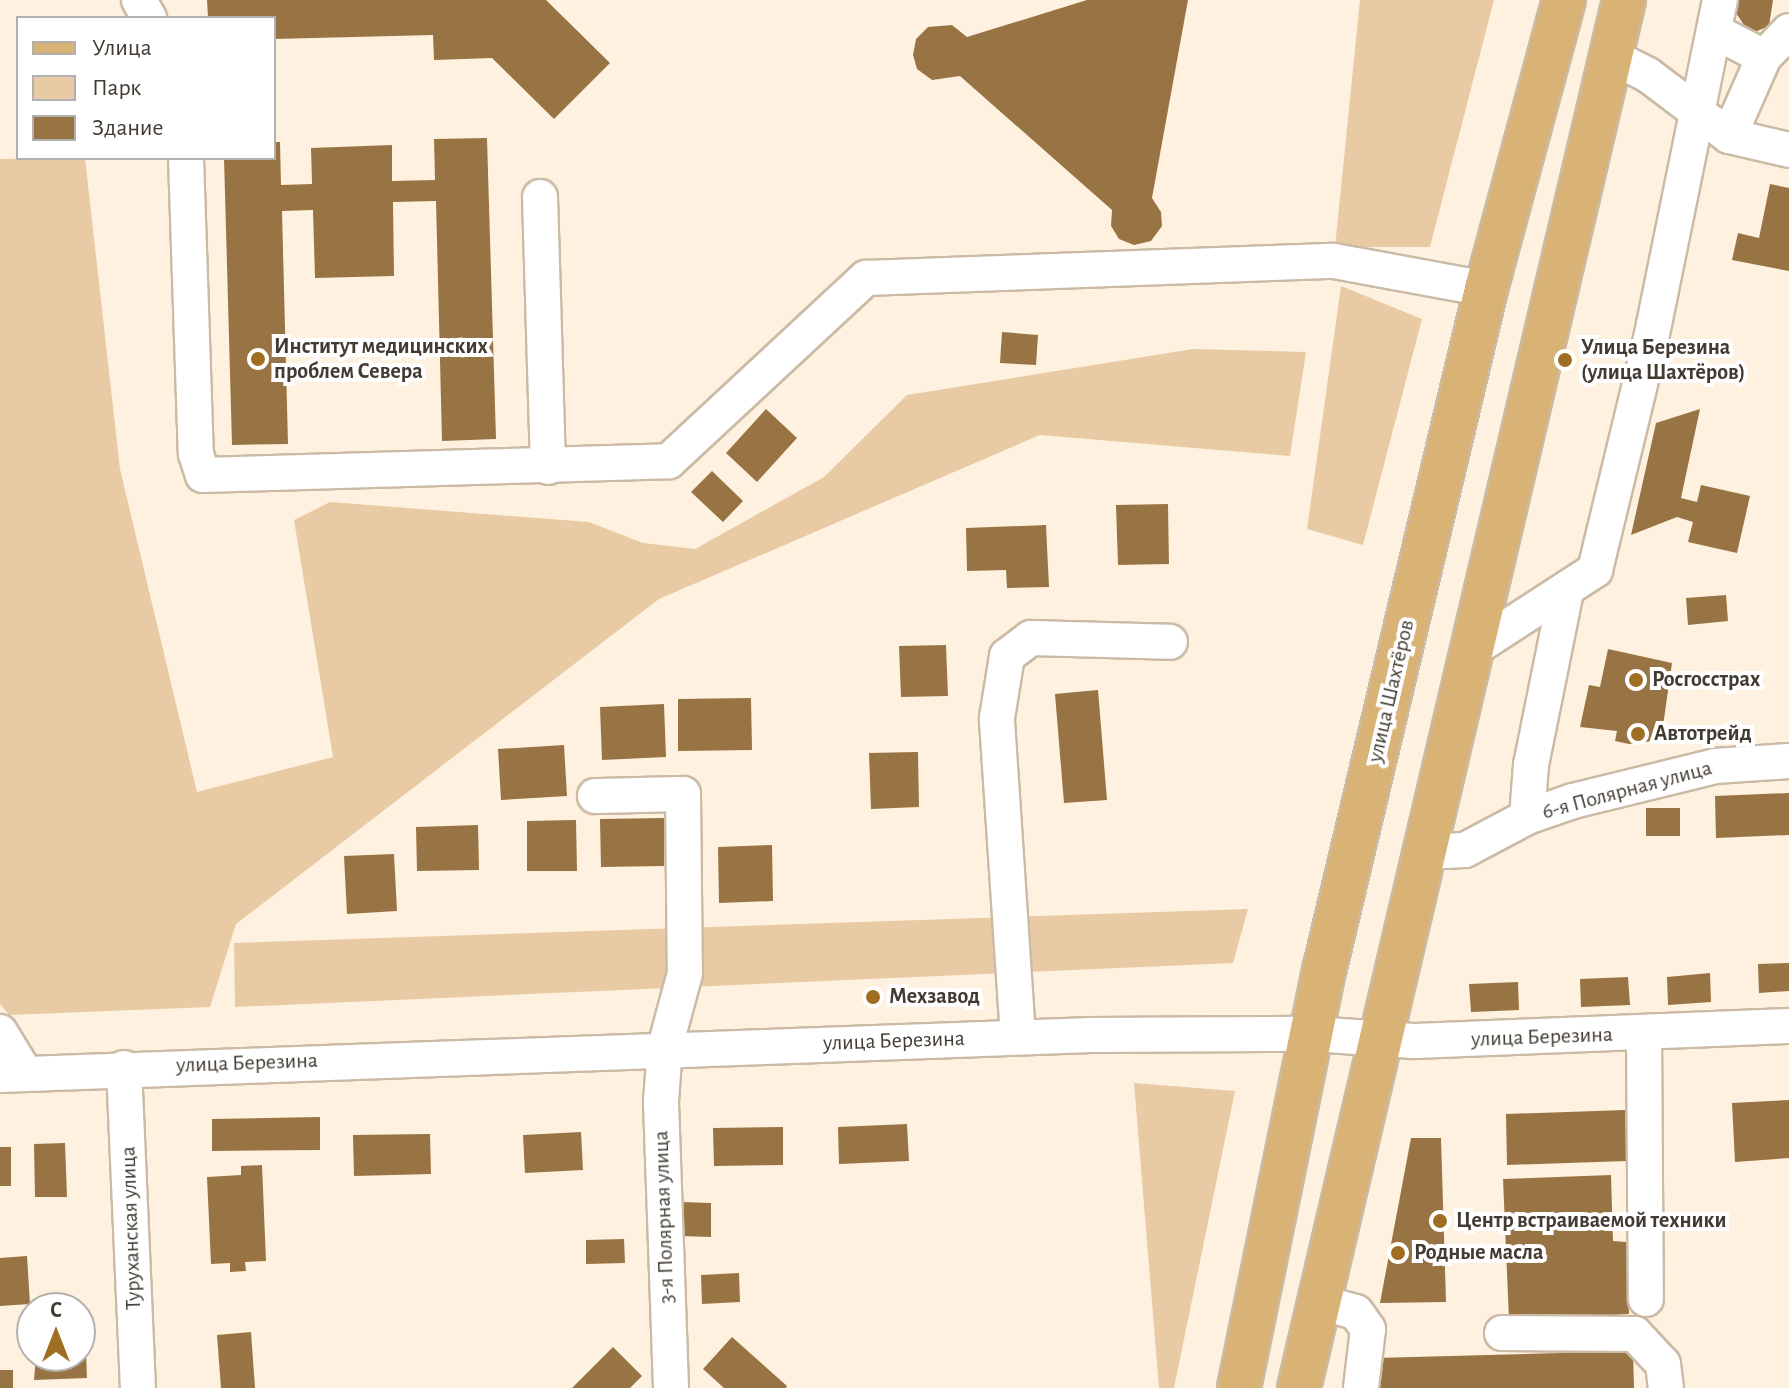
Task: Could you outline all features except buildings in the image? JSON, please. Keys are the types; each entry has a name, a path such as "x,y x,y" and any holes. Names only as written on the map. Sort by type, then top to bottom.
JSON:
{"main road":[{"path":"1299,1388 1624,0"},
{"name":"улица Шахтёров","path":"1239,1388 1313,1034 1486,289 1555,13"}],"street":[{"path":"1717,15 1764,57"},
{"path":"1472,650 1595,570 1699,113 1717,15"},
{"path":"1729,136 1764,57 1788,28"},
{"path":"1611,56 1729,136 1789,150"},
{"path":"186,160 196,454 203,475 669,461 866,278 1334,261 1486,289"},
{"path":"540,197 548,467"},
{"path":"1527,817 1531,765 1566,591"},
{"path":"1018,1037 997,718 1007,656 1031,638 1170,642"},
{"name":"6-я Полярная улица","path":"1425,852 1465,850 1527,817 1715,766 1789,761"},
{"name":"3-я Полярная улица","path":"595,796 683,794 685,973 665,1047 661,1162 671,1388"},
{"name":"улица Березина","path":"13,1074 665,1047 1018,1037 1313,1034 1381,1040 1644,1034 1789,1026"},
{"path":"0,1032 13,1074"},
{"path":"1644,1034 1646,1299"},
{"name":"Туруханская улица","path":"124,1068 138,1388"},
{"path":"1320,1302 1356,1312 1368,1329 1361,1388"},
{"path":"1502,1333 1635,1334 1663,1364 1666,1388"}],"green space":[{"path":"1360,0 1494,0 1430,247 1335,247"},
{"path":"0,159 85,160 120,469 197,792 333,757 294,520 330,502 589,522 643,543 695,549 824,477 907,395 1193,349 1306,352 1290,456 1040,435 659,599 236,924 210,1007 9,1015 0,1004"},
{"path":"1341,286 1422,319 1363,545 1307,529"},
{"path":"1248,909 1233,963 235,1007 234,943"},
{"path":"1134,1083 1235,1091 1174,1388 1159,1388"}],"place":[{"name":"Институт медицинских проблем Севера","path":"258,359"},
{"name":"Улица Березина (улица Шахтёров)","path":"1565,360"},
{"name":"Росгосстрах","path":"1636,680"},
{"name":"Автотрейд","path":"1638,734"},
{"name":"Мехзавод","path":"873,997"},
{"name":"Центр встраиваемой техники","path":"1440,1221"},
{"name":"Родные масла","path":"1398,1253"}]}
